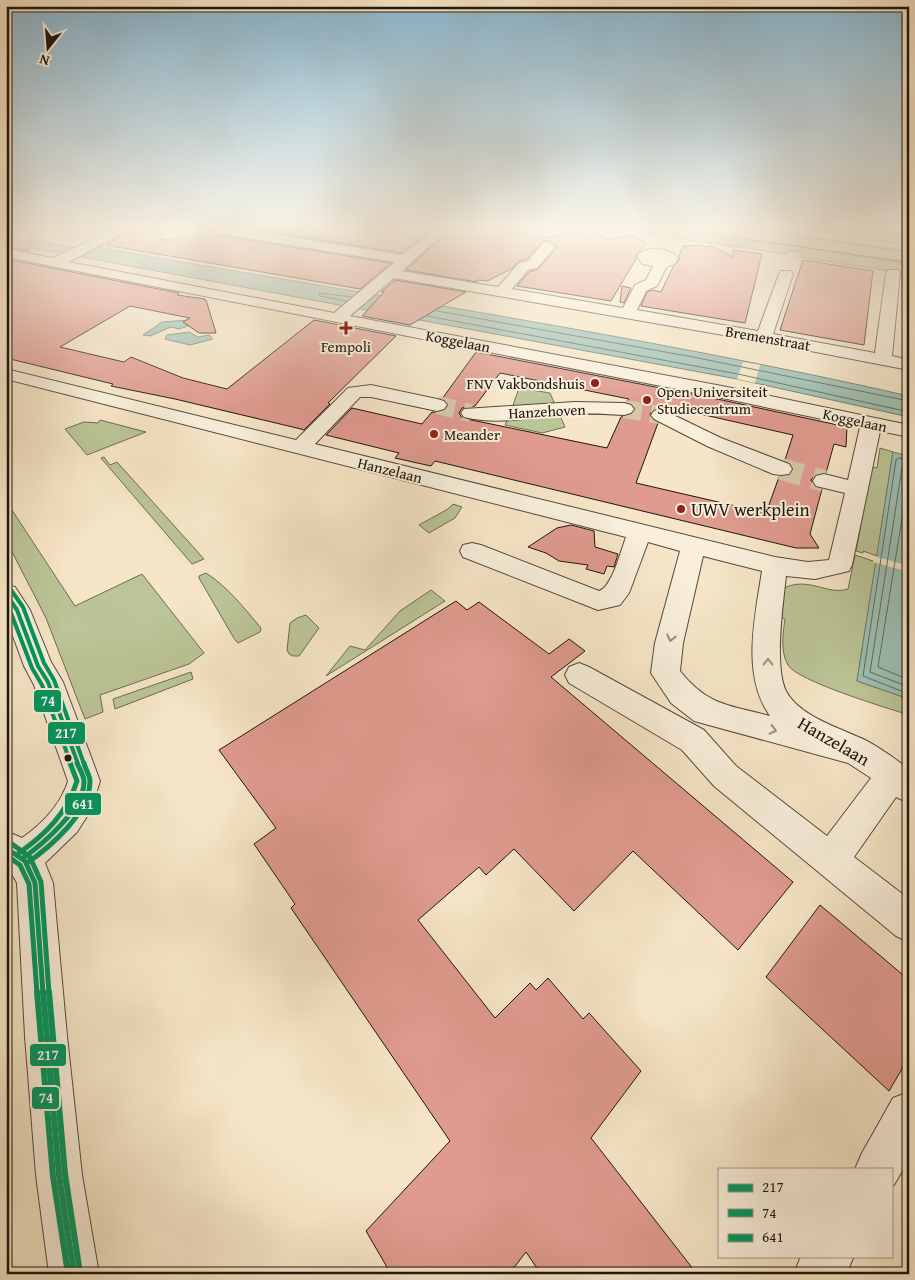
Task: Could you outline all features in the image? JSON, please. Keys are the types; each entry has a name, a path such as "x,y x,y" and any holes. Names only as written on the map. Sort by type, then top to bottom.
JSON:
{"street":[{"name":"Koggelaan","path":"204,289 344,313 909,431"},
{"path":"344,313 373,289"},
{"name":"Bremenstraat","path":"483,289 764,337 909,365"},
{"path":"502,292 505,289"},
{"path":"628,313 640,289"},
{"path":"764,337 781,289"},
{"path":"883,360 891,289"},
{"name":"Hanzelaan","path":"11,379 300,448 775,566 808,572 825,570 840,565 872,424"},
{"path":"300,448 355,392 371,391 437,405"},
{"name":"Hanzehoven","path":"470,413 496,414 575,408 624,409"},
{"path":"661,415 714,442 781,469"},
{"path":"824,481 858,490"},
{"path":"472,552 598,601 611,598 620,587 640,532"},
{"path":"694,545 671,635 665,673 681,694 725,776 909,923"},
{"name":"Hanzelaan","path":"775,566 768,614 768,680 774,697 785,711 804,725 856,751 900,782"},
{"path":"6,594 17,610 38,666 48,682 84,781 79,799 65,821 40,846 15,853 32,870 37,901 47,1046 59,1175 72,1261"},
{"path":"579,675 699,726 856,751"},
{"path":"830,860 900,782"},
{"path":"879,1168 909,1114"},
{"path":"820,1274 828,1258"}],"green space":[{"path":"519,388 550,393 556,407 511,411"},
{"path":"558,411 565,427 542,433 505,425 509,416"},
{"path":"100,420 146,432 87,455 65,429 84,422 98,423"},
{"path":"880,448 893,452 877,556 863,551 863,553 856,551 872,467 877,468"},
{"path":"104,457 110,465 117,462 204,559 192,564 101,458"},
{"path":"6,501 75,606 142,574 204,653 189,664 100,695 103,712 85,719 46,618 6,540"},
{"path":"453,504 462,507 455,518 429,533 419,525 448,509"},
{"path":"855,555 876,562 857,681 909,699 909,715 808,679 795,671 785,660 783,642 785,619 777,616 782,589 800,584 832,590 848,589"},
{"path":"206,573 235,598 261,628 260,632 238,643 235,640 199,578 199,576"},
{"path":"431,590 445,601 326,676 350,646 365,650 400,611"},
{"path":"306,615 319,628 299,656 293,656 287,650 290,623"},
{"path":"191,672 193,679 115,709 113,699"}],"water":[{"path":"252,289 339,289 707,354 909,396 909,417 737,379"},
{"path":"188,320 191,325 179,329 171,327 150,336 143,335 162,322"},
{"path":"189,332 198,337 209,335 213,339 190,345 165,339 167,335"},
{"path":"893,452 909,456 909,699 857,681"}],"pier":[{"path":"743,362 760,365 755,383 737,379"},
{"path":"874,556 909,566 909,572 873,562"}],"building":[{"path":"6,289 157,289 179,293 177,295 205,299 216,333 199,333 183,322 190,318 130,306 60,347 124,362 131,357 183,378 227,389 314,320 396,336 328,403 330,404 304,430 175,399 111,386 113,384 6,358"},
{"path":"385,289 447,289 466,292 410,325 362,316 384,292 381,292"},
{"path":"534,289 618,289 611,301"},
{"path":"622,289 631,289 624,303 620,302"},
{"path":"663,289 753,289 745,323 641,306 647,292 652,290 661,292"},
{"path":"794,289 871,289 864,345 780,330"},
{"name":"Meander","path":"476,352 722,400 847,427 846,447 834,444 826,473 816,474 811,480 814,487 822,489 810,534 819,548 796,548 435,461 431,466 395,458 399,453 326,435 352,408 422,424 432,412 438,413 446,410 449,405 442,399","holes":["500,373 629,399 627,402 636,409 632,415 621,417 607,448 462,418 459,413 462,408 475,406","665,406 793,435 785,460 791,463 794,470 789,476 779,477 766,513 636,483 658,423 652,420 650,414 653,409 664,408"]},
{"path":"571,525 594,531 595,547 618,554 614,567 607,566 604,574 586,569 588,565 559,561 546,553 528,547 557,528"},
{"path":"456,601 467,610 479,602 549,654 569,639 585,651 551,677 793,882 738,950 633,851 574,911 514,849 486,875 479,867 418,920 495,1018 530,983 536,990 548,978 583,1019 589,1013 641,1071 591,1138 697,1274 541,1274 526,1252 509,1274 391,1274 366,1231 450,1141 291,908 295,904 254,844 276,828 219,750"},
{"path":"820,905 909,980 909,1057 889,1091 766,977"}],"tunnel":[{"path":"437,405 471,413"},
{"path":"624,409 661,415"},
{"path":"781,469 824,481"}],"transit line":[{"name":"641","path":"11,590 23,607 44,663 54,680 90,781 85,802 70,825 44,851 27,863"},
{"name":"217","path":"6,594 17,610 38,666 48,682 84,781 79,799 65,821 40,846 23,858"},
{"name":"74","path":"6,605 11,613 32,668 42,685 77,781 68,803 55,822 19,853"},
{"name":"641","path":"9,842 30,857 41,882 52,1035 65,1174 80,1273"},
{"name":"217","path":"6,848 25,861 35,883 46,1036 59,1175 74,1274"},
{"name":"74","path":"6,855 20,865 29,884 53,1176 68,1274"}],"place":[{"name":"Fempoli","path":"346,328"},
{"name":"FNV Vakbondshuis","path":"595,383"},
{"name":"Open Universiteit Studiecentrum","path":"647,400"},
{"name":"Meander","path":"434,434"},
{"name":"UWV werkplein","path":"681,509"}]}
